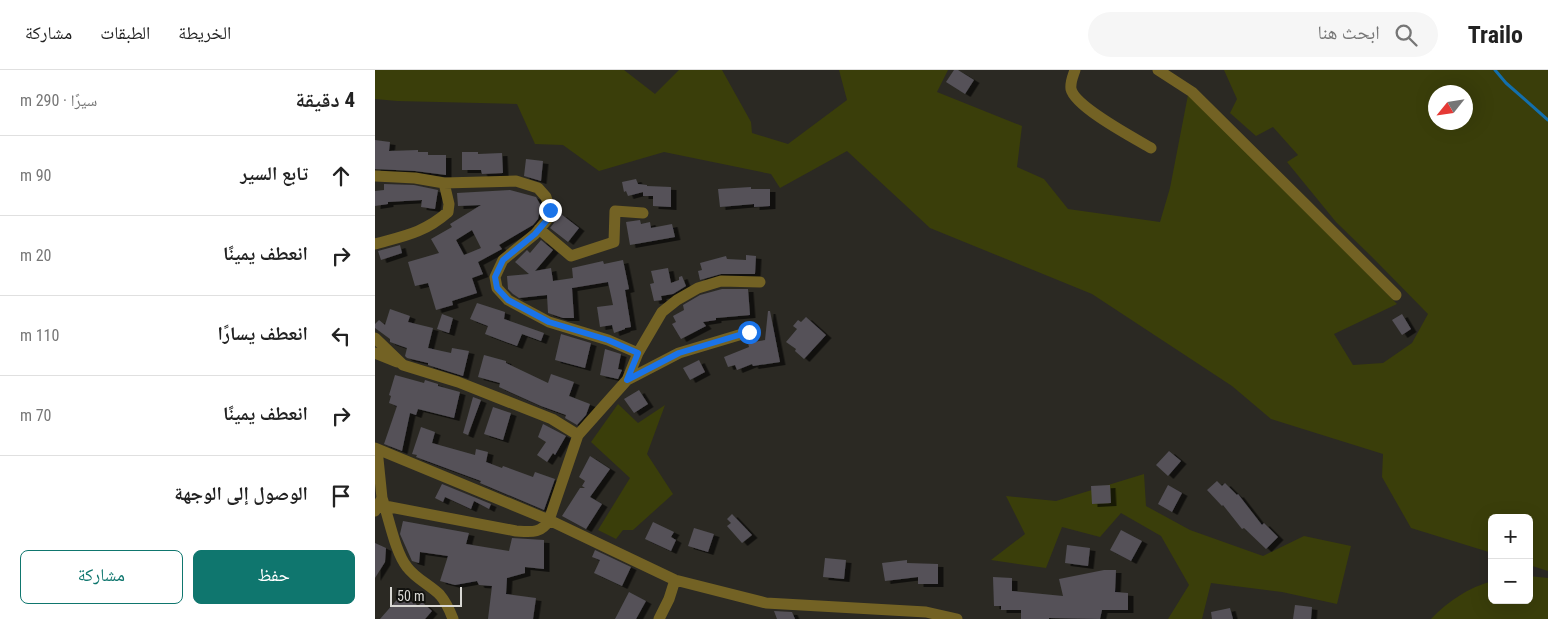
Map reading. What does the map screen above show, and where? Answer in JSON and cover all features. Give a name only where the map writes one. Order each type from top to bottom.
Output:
[{"type":"street","points":[[1075,70],[1071,81],[1071,89],[1075,97],[1084,106],[1116,128],[1151,148]]},
{"type":"street","points":[[1158,70],[1192,92],[1395,295]]},
{"type":"street","points":[[375,176],[415,178],[444,183],[516,181],[538,188],[546,197],[550,210],[547,220],[535,234],[503,260],[495,277],[497,288],[508,300],[549,322],[608,340],[638,353]]},
{"type":"street","points":[[375,244],[419,232],[443,217],[448,212],[449,204],[444,183]]},
{"type":"street","points":[[539,229],[571,256],[614,242],[615,211],[643,213]]},
{"type":"street","points":[[380,505],[517,531],[536,532],[545,527],[578,434],[627,380],[638,353],[662,312],[698,288],[721,281],[760,282]]},
{"type":"street","points":[[627,380],[679,353],[749,332]]},
{"type":"street","points":[[375,338],[403,365]]},
{"type":"street","points":[[375,353],[403,365],[458,382],[552,419],[578,434]]},
{"type":"street","points":[[453,619],[439,594],[406,566],[380,505],[376,449],[549,520],[675,580],[766,603],[926,612],[957,619]]},
{"type":"street","points":[[659,619],[669,599],[675,580]]},
{"type":"green space","points":[[375,70],[624,70],[655,94],[679,70],[722,70],[751,122],[752,133],[788,144],[847,100],[839,70],[948,70],[937,92],[1022,126],[1017,167],[1044,179],[1068,209],[1160,222],[1170,188],[1188,95],[1397,304],[1334,334],[1353,365],[1383,363],[1412,343],[1428,314],[1336,222],[1287,162],[1298,155],[1273,127],[1256,136],[1230,113],[1237,99],[1224,70],[1548,70],[1548,571],[1533,566],[1533,514],[1488,514],[1488,552],[1411,528],[1382,477],[1383,454],[1271,419],[1232,386],[1092,294],[930,228],[847,151],[780,188],[771,174],[664,152],[599,171],[563,145],[535,144],[517,104],[375,99]]},
{"type":"green space","points":[[618,404],[638,423],[665,405],[647,454],[673,494],[633,530],[623,530],[616,539],[598,530],[630,478],[591,442]]},
{"type":"green space","points":[[1144,474],[1146,506],[1190,530],[1263,556],[1304,536],[1351,546],[1337,604],[1282,592],[1211,583],[1202,619],[1168,619],[1189,585],[1161,536],[1121,513],[1100,537],[1062,527],[1046,568],[991,560],[1025,534],[1006,496],[1056,501]]},
{"type":"green space","points":[[1533,576],[1548,578],[1548,619],[1431,619],[1444,606],[1475,587],[1488,582],[1488,604],[1533,604]]},
{"type":"building","points":[[954,70],[958,70],[974,80],[965,94],[946,82]]},
{"type":"building","points":[[375,140],[390,142],[389,151],[418,150],[418,152],[428,152],[428,155],[446,155],[446,175],[375,169]]},
{"type":"building","points":[[462,152],[478,152],[478,154],[502,153],[503,173],[482,174],[481,170],[462,170]]},
{"type":"building","points":[[526,159],[543,161],[541,181],[524,176]]},
{"type":"building","points":[[636,179],[638,184],[671,187],[671,207],[653,206],[653,196],[643,196],[643,192],[628,196],[626,191],[624,192],[622,182]]},
{"type":"building","points":[[384,184],[414,185],[438,190],[435,209],[421,207],[422,200],[388,202],[388,204],[375,206],[375,191],[384,190]]},
{"type":"building","points":[[751,187],[751,189],[770,189],[770,206],[754,207],[754,204],[720,207],[718,189]]},
{"type":"building","points":[[510,190],[536,197],[541,206],[538,219],[533,225],[499,245],[502,249],[478,262],[483,274],[472,278],[477,293],[452,301],[453,305],[436,310],[428,283],[415,286],[408,262],[439,253],[431,239],[452,227],[450,224],[481,205],[458,206],[457,193]],"holes":[[[472,230],[481,248],[464,255],[456,240]]]},
{"type":"building","points":[[561,214],[579,228],[568,242],[550,228]]},
{"type":"building","points":[[640,220],[641,224],[650,222],[651,228],[672,224],[675,237],[630,245],[626,222]]},
{"type":"building","points":[[541,240],[553,250],[535,271],[551,268],[553,281],[573,278],[572,268],[603,261],[604,264],[623,260],[629,289],[625,290],[631,327],[614,333],[612,325],[600,327],[597,307],[613,305],[608,282],[572,288],[574,318],[563,318],[548,313],[547,295],[519,298],[513,294],[508,289],[507,276],[529,274],[515,262],[527,250],[530,253]]},
{"type":"building","points":[[400,245],[402,253],[381,260],[378,251]]},
{"type":"building","points":[[746,255],[756,256],[755,274],[721,274],[700,280],[698,271],[702,270],[700,263],[726,256],[727,259],[746,260]]},
{"type":"building","points":[[668,268],[671,283],[679,280],[679,277],[682,276],[686,286],[673,294],[661,296],[662,300],[654,301],[650,284],[654,283],[651,271]]},
{"type":"building","points":[[722,289],[748,289],[750,315],[716,318],[716,320],[703,322],[706,326],[681,339],[672,324],[676,322],[673,316],[684,310],[683,305],[700,295]]},
{"type":"building","points":[[477,303],[505,312],[504,319],[544,333],[541,341],[522,334],[517,346],[485,334],[488,326],[470,319]]},
{"type":"building","points":[[390,309],[410,316],[408,322],[433,328],[428,348],[451,353],[452,348],[469,351],[463,376],[428,365],[428,363],[407,358],[405,356],[407,348],[390,342],[390,339],[375,328],[375,324],[379,320],[385,325]]},
{"type":"building","points":[[768,311],[770,311],[780,362],[753,366],[752,364],[737,370],[735,365],[728,367],[724,357],[749,347],[748,343],[765,340]]},
{"type":"building","points":[[442,314],[453,318],[449,333],[437,329]]},
{"type":"building","points":[[1402,314],[1411,329],[1402,335],[1392,320]]},
{"type":"building","points":[[806,317],[826,335],[804,359],[795,351],[796,349],[786,342],[797,329],[793,326],[798,320],[801,322]]},
{"type":"building","points":[[561,334],[591,343],[585,368],[555,360]]},
{"type":"building","points":[[605,349],[621,354],[618,369],[622,370],[618,379],[600,375]]},
{"type":"building","points":[[484,355],[506,361],[506,363],[548,383],[551,374],[574,382],[569,396],[590,404],[586,415],[577,425],[565,418],[566,415],[499,387],[500,383],[478,377]]},
{"type":"building","points":[[699,360],[705,372],[690,380],[683,368]]},
{"type":"building","points":[[395,375],[424,383],[425,380],[460,392],[454,418],[418,409],[416,415],[410,413],[402,451],[384,444],[397,406],[389,403],[391,396],[389,395]]},
{"type":"building","points":[[639,390],[648,404],[634,413],[624,399]]},
{"type":"building","points":[[473,397],[481,400],[468,435],[463,433]]},
{"type":"building","points":[[493,407],[511,413],[503,440],[484,434]]},
{"type":"building","points":[[543,424],[566,436],[555,455],[553,453],[547,462],[537,455],[546,442],[538,437]]},
{"type":"building","points":[[421,427],[435,432],[432,443],[475,455],[476,449],[488,452],[486,462],[533,477],[535,472],[555,479],[544,510],[480,483],[481,481],[416,457],[417,455],[412,454]]},
{"type":"building","points":[[1169,451],[1181,461],[1168,476],[1156,465]]},
{"type":"building","points":[[590,456],[610,469],[590,497],[602,504],[586,529],[562,516],[580,488],[585,488],[582,486],[585,481],[579,477]]},
{"type":"building","points":[[1217,481],[1222,486],[1225,483],[1238,494],[1262,525],[1264,523],[1278,537],[1266,549],[1244,528],[1242,529],[1223,505],[1207,490]]},
{"type":"building","points":[[442,484],[491,504],[489,509],[474,501],[471,509],[445,497],[443,502],[435,498]]},
{"type":"building","points":[[1110,485],[1111,503],[1092,504],[1091,486]]},
{"type":"building","points":[[1168,485],[1182,493],[1172,512],[1158,504]]},
{"type":"building","points":[[732,514],[752,535],[742,543],[727,526],[731,523],[727,519]]},
{"type":"building","points":[[403,521],[469,533],[466,544],[509,551],[512,538],[544,540],[544,569],[525,567],[525,573],[507,578],[506,594],[536,598],[533,619],[488,619],[492,586],[479,585],[477,581],[455,585],[440,581],[448,556],[420,552],[419,563],[412,561],[400,534]]},
{"type":"building","points":[[653,522],[674,532],[671,537],[676,540],[671,551],[645,539]]},
{"type":"building","points":[[694,528],[714,534],[708,552],[688,546]]},
{"type":"building","points":[[1121,530],[1142,541],[1131,561],[1110,550]]},
{"type":"building","points":[[375,543],[386,548],[385,562],[375,578]]},
{"type":"building","points":[[1067,545],[1090,548],[1088,566],[1065,563]]},
{"type":"building","points":[[595,550],[631,567],[622,586],[594,573],[600,560],[592,557]]},
{"type":"building","points":[[825,558],[846,560],[844,579],[823,577]]},
{"type":"building","points":[[907,560],[907,563],[938,564],[938,584],[918,584],[918,577],[885,581],[882,563]]},
{"type":"building","points":[[1104,570],[1116,570],[1115,592],[1128,593],[1128,610],[1102,610],[1100,619],[1021,619],[1021,610],[1001,610],[1001,606],[994,606],[993,577],[1012,578],[1012,591],[1063,596],[1059,579]]},
{"type":"building","points":[[629,592],[646,601],[636,619],[615,619]]},
{"type":"building","points":[[402,594],[418,606],[422,602],[432,611],[425,619],[380,619]]},
{"type":"building","points":[[1295,605],[1312,607],[1311,619],[1293,619]]},
{"type":"building","points":[[1230,608],[1233,619],[1212,619],[1211,612]]},
{"type":"building","points":[[774,611],[792,612],[795,619],[777,619]]},
{"type":"waterway","points":[[1495,70],[1506,83],[1548,120]]},
{"type":"route","points":[[550,210],[547,220],[535,234],[503,260],[495,277],[497,288],[508,300],[549,322],[608,340],[638,353],[627,380],[679,353],[749,332]]}]
